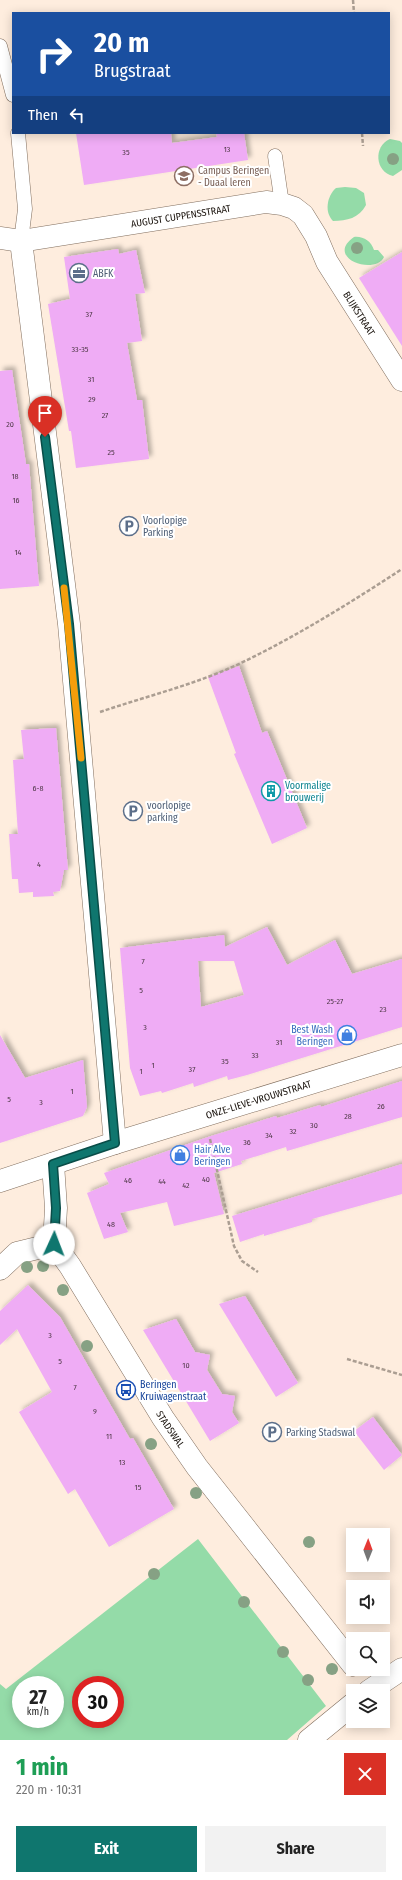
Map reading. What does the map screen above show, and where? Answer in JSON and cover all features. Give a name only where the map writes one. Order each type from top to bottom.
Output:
[{"type":"street","name":"AUGUST CUPPENSSTRAAT","points":[[10,240],[266,202],[282,204],[294,208],[303,215],[311,225],[319,246]]},
{"type":"street","points":[[10,240],[69,624],[115,1143]]},
{"type":"street","name":"BLIJKSTRAAT","points":[[319,246],[327,262],[402,380]]},
{"type":"street","name":"ONZE-LIEVE-VROUWSTRAAT","points":[[0,1181],[115,1143],[402,1055]]},
{"type":"street","points":[[0,1269],[17,1253],[54,1244],[56,1208],[53,1164]]},
{"type":"street","name":"STADSWAL","points":[[54,1244],[70,1266],[163,1418],[197,1467],[346,1656]]},
{"type":"street","points":[[379,1684],[402,1669]]},
{"type":"street","points":[[309,1740],[346,1710]]},
{"type":"lane","points":[[0,46],[12,91]]},
{"type":"lane","points":[[10,240],[25,209],[18,134]]},
{"type":"lane","points":[[275,156],[282,204]]},
{"type":"path","points":[[353,0],[354,12]]},
{"type":"path","points":[[362,134],[363,146]]},
{"type":"path","points":[[77,719],[197,680],[240,663],[314,625],[402,569]]},
{"type":"path","points":[[205,1116],[234,1246],[242,1261],[258,1272]]},
{"type":"path","points":[[347,1359],[402,1375]]},
{"type":"green space","points":[[390,139],[400,141],[402,143],[402,170],[393,176],[387,174],[383,170],[378,159],[381,147]]},
{"type":"green space","points":[[336,188],[356,188],[364,193],[366,205],[360,213],[352,218],[333,221],[328,213],[330,195]]},
{"type":"green space","points":[[354,237],[360,237],[366,240],[371,244],[374,250],[378,250],[384,257],[379,262],[371,265],[363,265],[348,258],[345,252],[346,245]]},
{"type":"green space","points":[[198,1539],[326,1706],[287,1740],[0,1740],[0,1684],[6,1689],[12,1684],[12,1728],[64,1728],[64,1676],[23,1676]]},
{"type":"building","points":[[76,134],[171,134],[172,143],[217,137],[216,134],[244,134],[248,160],[84,185]]},
{"type":"building","points":[[118,249],[119,254],[136,250],[145,293],[135,294],[142,341],[127,343],[137,400],[142,400],[149,459],[76,468],[71,431],[69,431],[48,304],[70,299],[64,257]]},
{"type":"building","points":[[402,252],[402,346],[359,278]]},
{"type":"building","points":[[12,370],[26,464],[29,464],[39,586],[0,589],[0,371]]},
{"type":"building","name":"Voormalige brouwerij","points":[[239,666],[262,733],[267,731],[307,828],[272,844],[234,754],[236,753],[208,677]]},
{"type":"building","points":[[56,728],[68,870],[64,870],[60,891],[53,892],[54,896],[33,897],[33,892],[19,893],[18,879],[12,879],[9,834],[18,834],[13,760],[24,759],[21,730]]},
{"type":"building","points":[[267,927],[287,965],[335,940],[352,974],[402,959],[402,1027],[247,1075],[228,1080],[227,1076],[194,1087],[193,1083],[162,1093],[161,1091],[140,1096],[130,1068],[120,948],[224,935],[225,947]],"holes":[[[198,961],[234,961],[244,995],[201,1007]]]},
{"type":"building","points":[[0,1035],[25,1078],[83,1060],[87,1107],[83,1116],[0,1143]]},
{"type":"building","points":[[402,1081],[402,1117],[287,1151],[286,1147],[241,1161],[242,1164],[214,1173],[224,1214],[174,1226],[167,1202],[120,1213],[128,1232],[104,1239],[87,1193],[109,1184],[104,1173],[211,1136],[276,1116],[277,1118],[320,1105],[321,1107]]},
{"type":"building","points":[[402,1164],[402,1194],[312,1219],[312,1222],[264,1236],[264,1234],[240,1242],[232,1216]]},
{"type":"building","points":[[28,1285],[60,1317],[130,1439],[133,1438],[174,1509],[109,1547],[75,1489],[68,1494],[19,1412],[52,1392],[17,1329],[0,1345],[0,1311]]},
{"type":"building","points":[[245,1296],[298,1383],[276,1397],[219,1304]]},
{"type":"building","points":[[176,1319],[195,1352],[210,1355],[207,1370],[222,1394],[235,1396],[232,1412],[239,1423],[210,1441],[143,1330]]},
{"type":"building","points":[[373,1417],[402,1455],[384,1470],[354,1431]]},
{"type":"slow traffic","points":[[64,588],[69,624],[81,758]]},
{"type":"place","name":"Campus Beringen - Duaal leren","points":[[184,176]]},
{"type":"place","name":"ABFK","points":[[79,273]]},
{"type":"place","name":"Voorlopige Parking","points":[[129,526]]},
{"type":"place","name":"Voormalige brouwerij","points":[[271,791]]},
{"type":"place","name":"voorlopige parking","points":[[133,811]]},
{"type":"place","name":"Best Wash Beringen","points":[[347,1035]]},
{"type":"place","name":"Hair Alve Beringen","points":[[180,1155]]},
{"type":"place","name":"Beringen Kruiwagenstraat","points":[[126,1390]]},
{"type":"place","name":"Parking Stadswal","points":[[272,1432]]},
{"type":"route","points":[[45,437],[69,624],[115,1143],[53,1164],[56,1208],[54,1244]]}]
